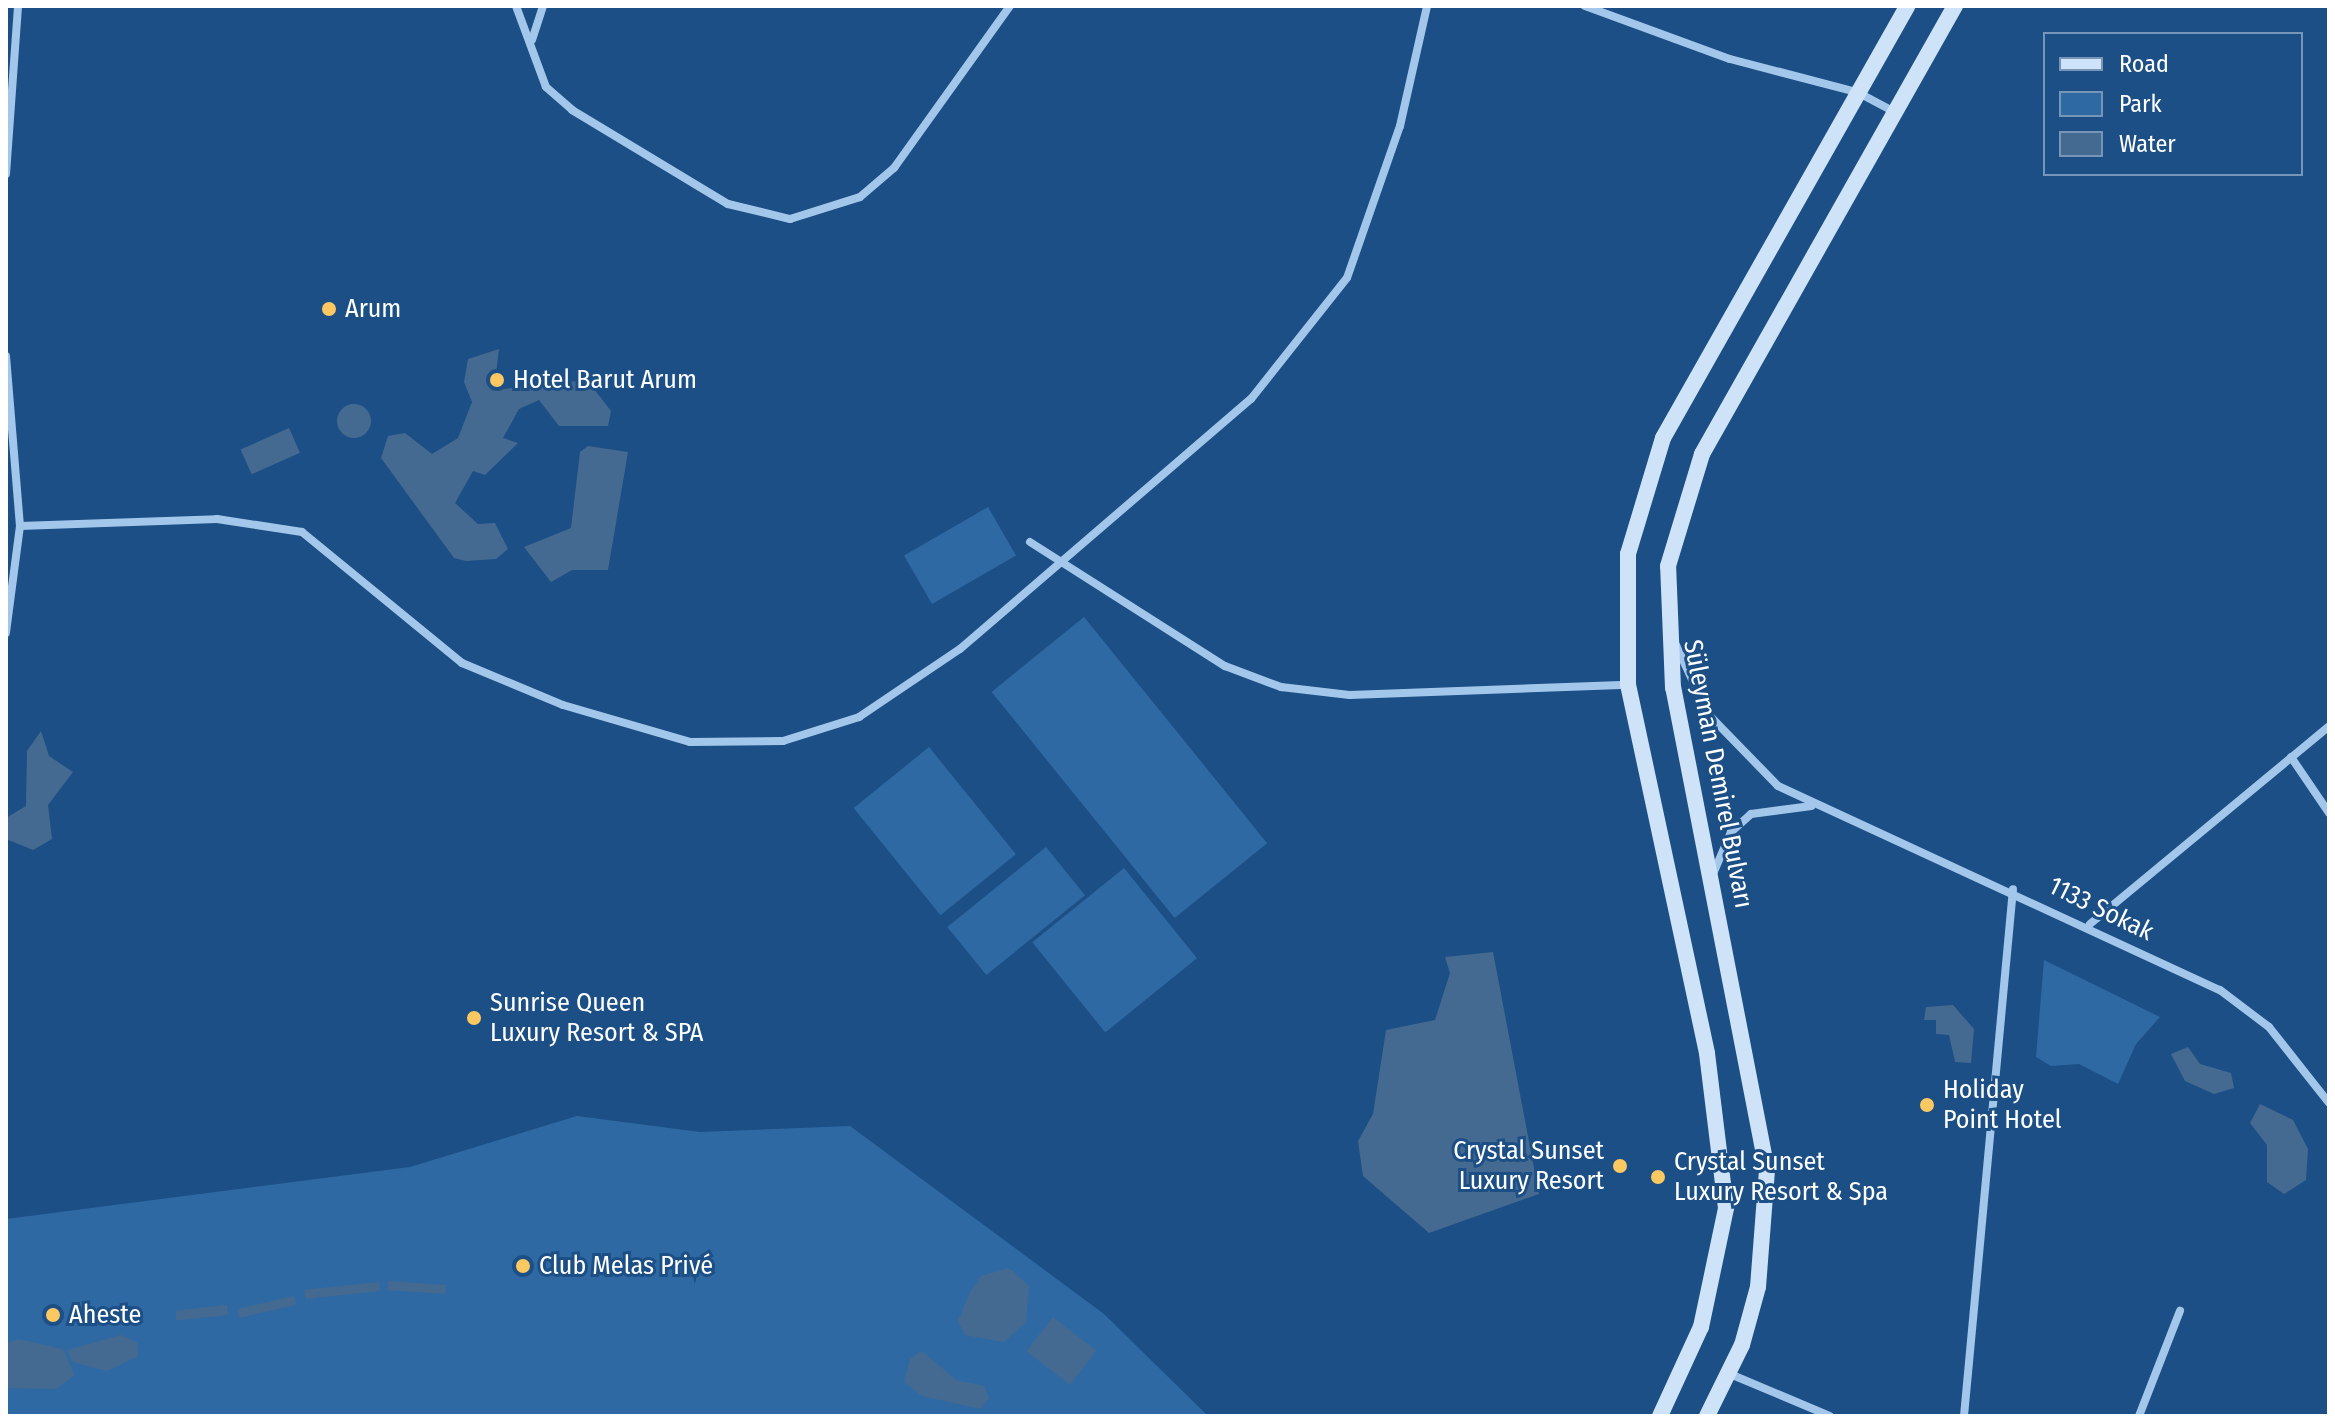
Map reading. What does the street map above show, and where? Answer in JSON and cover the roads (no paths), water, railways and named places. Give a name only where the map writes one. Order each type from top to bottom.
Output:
[{"type":"main road","points":[[1660,1416],[1718,1271],[1725,1162],[1628,685],[1625,599],[1640,496],[1663,438],[1907,6]]},
{"type":"main road","name":"Süleyman Demirel Bulvarı","points":[[1707,1416],[1730,1374],[1758,1287],[1767,1170],[1666,622],[1679,513],[1702,454],[1892,111],[1955,6]]},
{"type":"street","points":[[6,174],[18,6]]},
{"type":"street","points":[[516,6],[532,40],[546,87],[572,110],[728,204],[790,219],[860,197],[894,168],[1010,6]]},
{"type":"street","points":[[532,40],[543,6]]},
{"type":"street","points":[[20,526],[217,519],[302,532],[462,663],[563,705],[690,742],[783,741],[859,717],[960,649],[1251,399],[1347,278],[1400,126],[1427,6]]},
{"type":"street","points":[[1585,6],[1730,59],[1857,92],[1892,111]]},
{"type":"street","points":[[6,356],[20,526],[6,633]]},
{"type":"street","points":[[1030,542],[1225,666],[1281,687],[1350,695],[1628,685]]},
{"type":"street","points":[[1666,622],[1728,740],[1778,786],[1816,807]]},
{"type":"street","points":[[2090,924],[2329,726]]},
{"type":"street","points":[[2291,757],[2329,813]]},
{"type":"street","points":[[1712,878],[1731,832],[1751,814],[1778,805],[1816,807]]},
{"type":"street","name":"1133 Sokak","points":[[1816,807],[2013,889],[2220,990],[2269,1027],[2329,1103]]},
{"type":"street","points":[[1964,1416],[2013,889]]},
{"type":"street","points":[[2139,1416],[2180,1311]]},
{"type":"street","points":[[1730,1374],[1830,1416]]},
{"type":"water","points":[[499,349],[494,390],[587,380],[611,411],[608,426],[559,426],[539,400],[519,409],[503,438],[518,443],[485,475],[473,471],[455,503],[478,524],[495,523],[508,549],[496,559],[466,561],[454,558],[381,458],[388,436],[405,433],[432,454],[458,438],[472,402],[464,382],[468,359]]},
{"type":"water","points":[[354,404],[366,409],[371,421],[366,433],[354,438],[342,433],[337,421],[342,409]]},
{"type":"water","points":[[289,428],[300,453],[252,474],[241,450]]},
{"type":"water","points":[[588,446],[628,452],[608,570],[572,570],[551,582],[524,547],[571,528],[580,452]]},
{"type":"water","points":[[41,731],[49,756],[73,772],[48,805],[52,839],[33,850],[6,839],[6,818],[26,806],[27,751]]},
{"type":"water","points":[[1493,952],[1539,1194],[1429,1233],[1363,1176],[1358,1141],[1373,1114],[1386,1030],[1435,1020],[1450,973],[1445,957]]},
{"type":"water","points":[[1953,1005],[1974,1029],[1971,1063],[1955,1062],[1949,1035],[1936,1034],[1936,1020],[1924,1020],[1926,1007]]},
{"type":"water","points":[[2188,1047],[2200,1064],[2231,1073],[2234,1088],[2214,1094],[2185,1081],[2171,1054]]},
{"type":"water","points":[[2260,1104],[2293,1120],[2308,1149],[2306,1180],[2284,1194],[2267,1182],[2267,1145],[2250,1123]]},
{"type":"water","points":[[1009,1268],[1029,1286],[1026,1322],[1004,1342],[965,1335],[958,1321],[970,1292],[981,1276]]},
{"type":"water","points":[[388,1281],[446,1285],[445,1294],[387,1290]]},
{"type":"water","points":[[379,1282],[380,1291],[305,1299],[304,1290]]},
{"type":"water","points":[[294,1296],[296,1305],[240,1318],[237,1309]]},
{"type":"water","points":[[227,1305],[228,1315],[176,1320],[175,1310]]},
{"type":"water","points":[[1053,1317],[1096,1351],[1070,1385],[1027,1351]]},
{"type":"water","points":[[121,1335],[138,1343],[138,1356],[107,1371],[72,1362],[67,1350]]},
{"type":"water","points":[[18,1339],[63,1349],[75,1375],[56,1389],[6,1388],[6,1343]]},
{"type":"water","points":[[922,1351],[956,1380],[984,1386],[989,1398],[981,1409],[922,1396],[904,1382],[910,1359]]},
{"type":"place","name":"Arum","points":[[329,309]]},
{"type":"place","name":"Hotel Barut Arum","points":[[497,380]]},
{"type":"place","name":"Sunrise Queen Luxury Resort & SPA","points":[[474,1018]]},
{"type":"place","name":"Holiday Point Hotel","points":[[1927,1105]]},
{"type":"place","name":"Crystal Sunset Luxury Resort","points":[[1620,1166]]},
{"type":"place","name":"Crystal Sunset Luxury Resort & Spa","points":[[1658,1177]]},
{"type":"place","name":"Club Melas Privé","points":[[523,1266]]},
{"type":"place","name":"Aheste","points":[[53,1315]]}]
